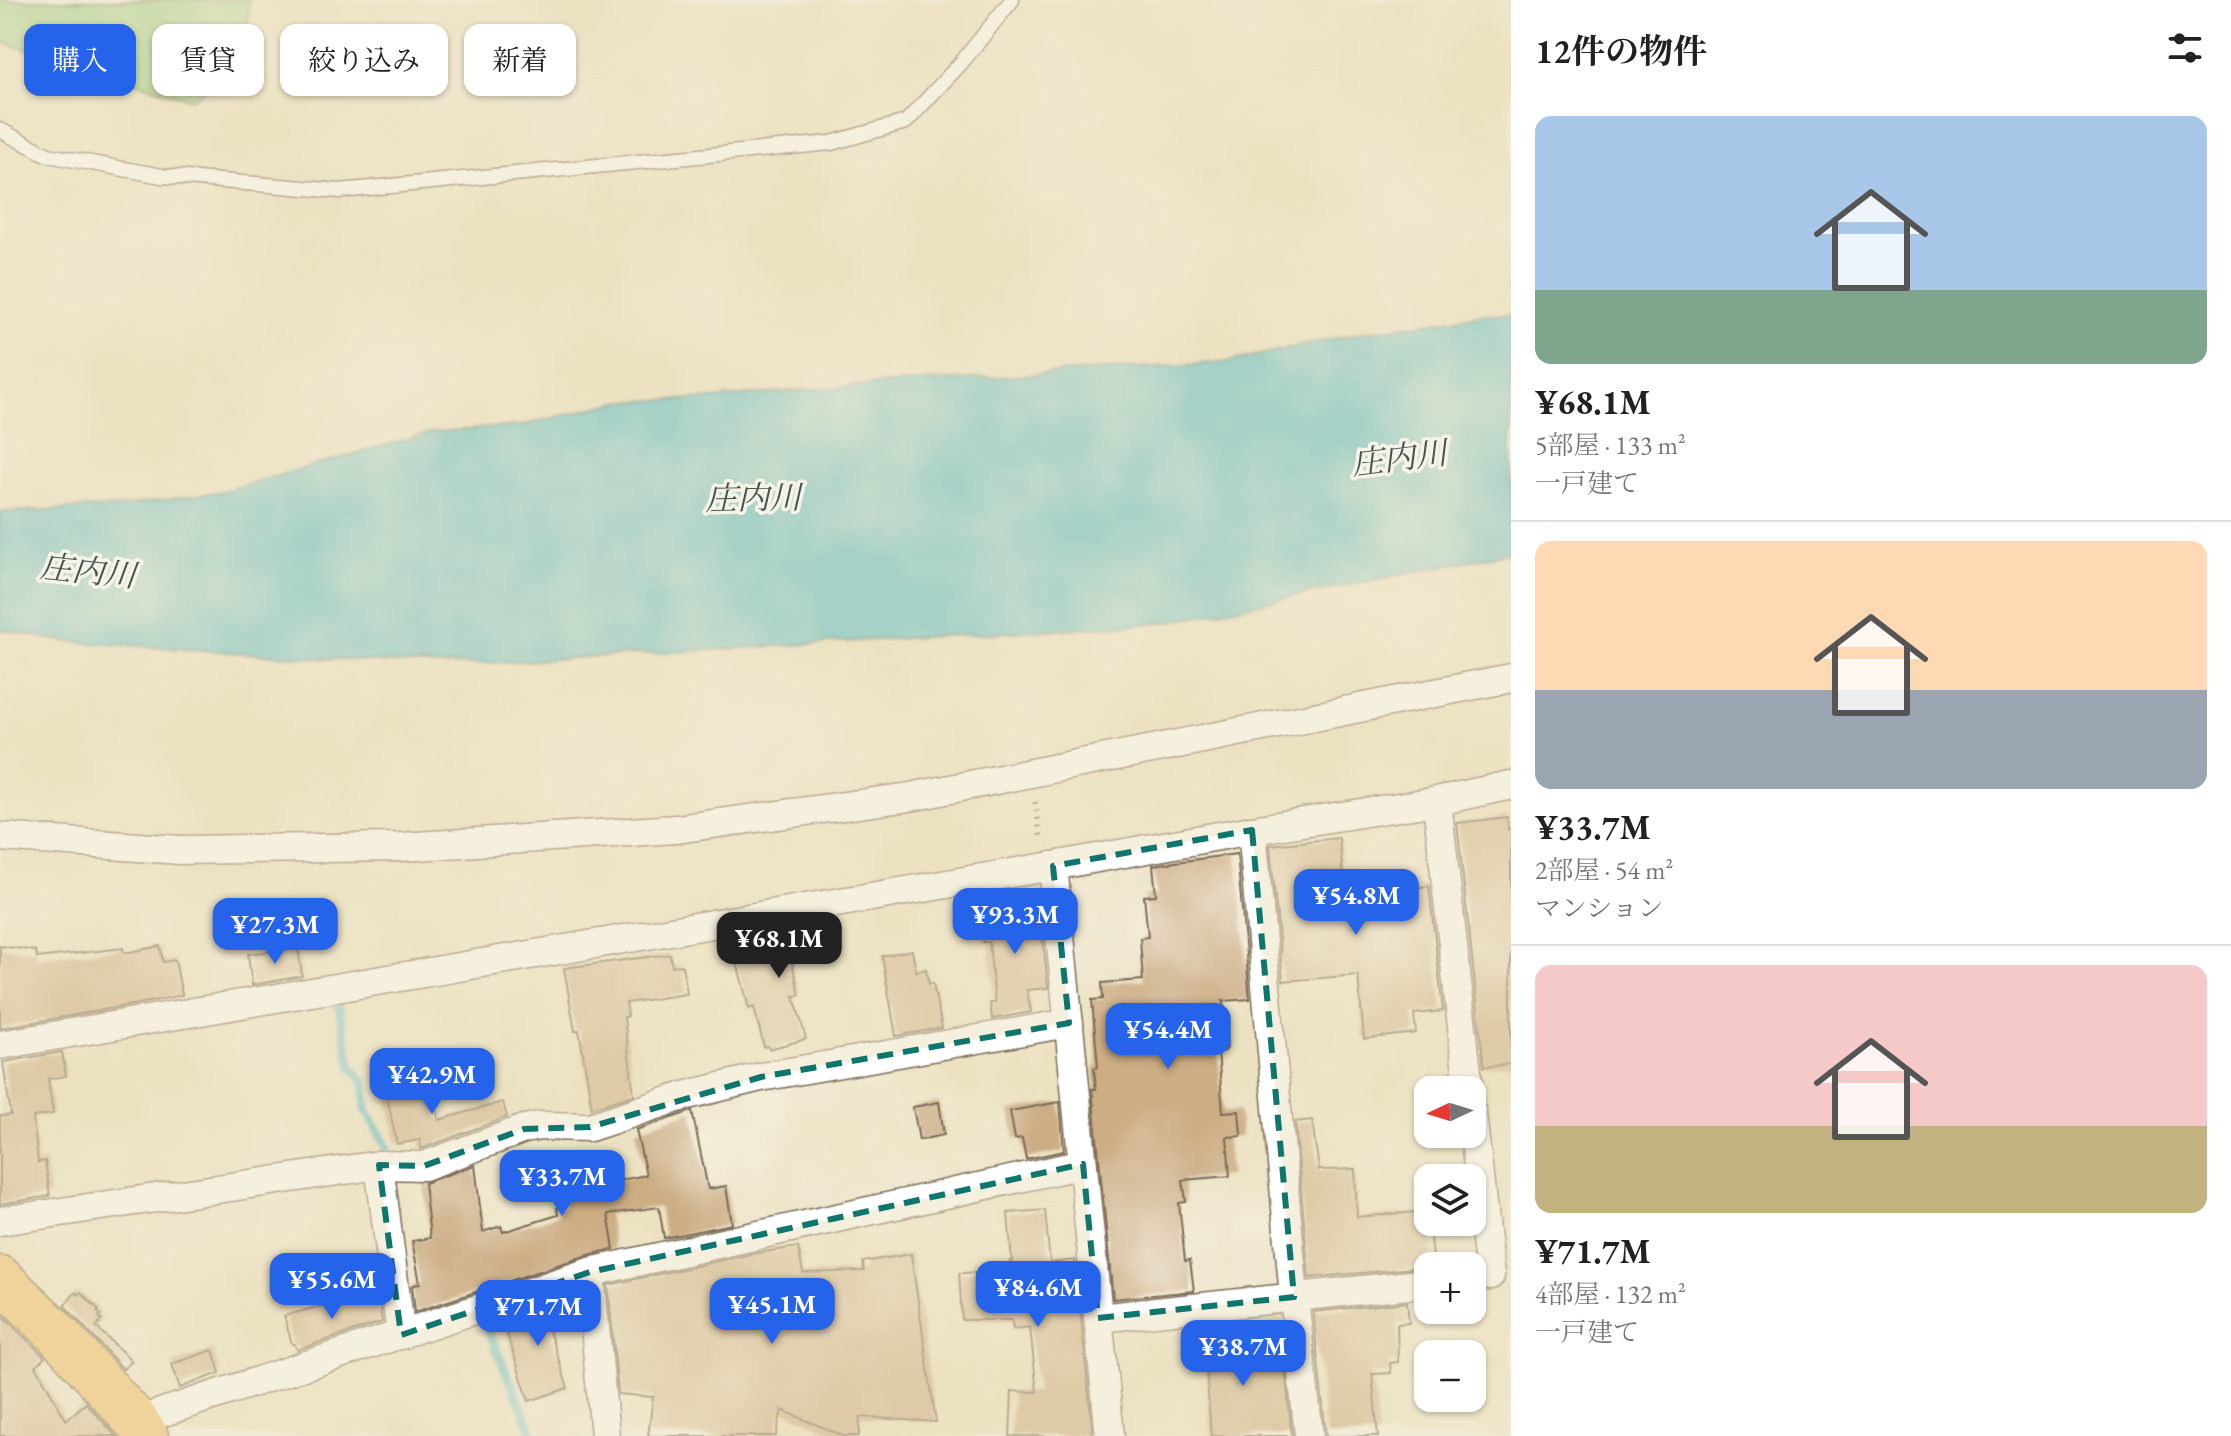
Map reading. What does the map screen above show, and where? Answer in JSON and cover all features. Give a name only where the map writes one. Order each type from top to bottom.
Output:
[{"type":"main road","points":[[0,1278],[54,1330],[141,1429]]},
{"type":"street","points":[[0,837],[180,850],[401,847],[676,829],[910,797],[1511,678]]},
{"type":"street","points":[[0,1045],[1437,801],[1511,785]]},
{"type":"street","points":[[1437,801],[1467,1076]]},
{"type":"street","points":[[1252,830],[1309,1436]]},
{"type":"street","points":[[1049,866],[1069,1023],[1110,1436]]},
{"type":"street","points":[[0,1221],[379,1165],[424,1166],[524,1129],[540,1126],[590,1127],[684,1096],[761,1077],[1069,1023]]},
{"type":"street","points":[[1476,1148],[1491,1276]]},
{"type":"street","points":[[141,1429],[401,1335],[590,1272],[1083,1164]]},
{"type":"street","points":[[379,1165],[401,1335]]},
{"type":"street","points":[[590,1272],[605,1436]]},
{"type":"street","points":[[1098,1318],[1414,1284]]},
{"type":"lane","points":[[0,130],[48,155],[162,176],[340,191],[831,143],[906,122],[961,63],[1012,0]]},
{"type":"path","points":[[1030,773],[1049,866]]},
{"type":"highlighted area","points":[[1252,830],[1294,1297],[1098,1318],[1083,1164],[590,1272],[401,1335],[379,1165],[424,1166],[524,1129],[590,1127],[761,1077],[1069,1023],[1053,866]]},
{"type":"green space","points":[[0,0],[249,0],[247,24],[152,24],[152,87],[136,82],[136,24],[24,24],[24,48],[0,41]]},
{"type":"water","name":"庄内川","points":[[1481,315],[1511,315],[1511,552],[1162,623],[440,666],[61,641],[0,629],[0,512],[119,507],[223,491],[432,432],[519,426],[622,401],[709,399],[1227,362],[1358,333]]},
{"type":"building","points":[[1507,817],[1508,829],[1511,829],[1511,1064],[1484,1067],[1457,823]]},
{"type":"building","points":[[1339,838],[1345,895],[1429,886],[1443,1011],[1414,1014],[1416,1033],[1364,1039],[1358,975],[1283,981],[1270,845]]},
{"type":"building","points":[[1237,854],[1250,999],[1223,1001],[1227,1048],[1218,1052],[1223,1112],[1239,1111],[1241,1136],[1227,1137],[1230,1176],[1183,1180],[1186,1202],[1179,1203],[1185,1261],[1190,1260],[1194,1291],[1113,1299],[1092,1089],[1096,1089],[1094,1068],[1098,1067],[1092,1000],[1103,999],[1102,983],[1143,980],[1140,938],[1148,937],[1144,896],[1156,895],[1153,865]]},
{"type":"building","points":[[1039,901],[1048,988],[1027,990],[1031,1012],[992,1019],[990,1003],[995,1003],[989,942],[983,942],[980,909]]},
{"type":"building","points":[[824,922],[833,952],[792,963],[800,995],[794,996],[806,1039],[769,1049],[768,1046],[764,1047],[754,1007],[749,1009],[733,947]]},
{"type":"building","points":[[0,946],[36,951],[37,958],[123,948],[124,953],[160,946],[163,962],[175,960],[182,995],[0,1028]]},
{"type":"building","points":[[298,948],[302,976],[252,985],[248,954]]},
{"type":"building","points":[[912,950],[916,971],[926,969],[929,984],[933,983],[942,1028],[896,1036],[882,956]]},
{"type":"building","points":[[670,954],[672,966],[682,965],[687,994],[626,1003],[628,1016],[624,1017],[634,1095],[592,1108],[579,1030],[575,1031],[564,968]]},
{"type":"building","points":[[62,1052],[66,1076],[48,1079],[53,1114],[33,1117],[38,1162],[45,1161],[50,1196],[0,1204],[0,1116],[11,1115],[3,1062]]},
{"type":"building","points":[[426,1080],[429,1092],[434,1092],[439,1120],[503,1102],[507,1117],[421,1149],[420,1140],[397,1144],[385,1088]]},
{"type":"building","points":[[939,1102],[944,1135],[919,1140],[913,1107]]},
{"type":"building","points":[[1060,1102],[1064,1151],[1026,1159],[1022,1138],[1015,1139],[1010,1111]]},
{"type":"building","points":[[692,1111],[708,1189],[726,1186],[732,1224],[664,1238],[659,1207],[608,1214],[614,1249],[415,1312],[412,1286],[420,1283],[412,1241],[430,1238],[424,1183],[475,1165],[483,1232],[501,1226],[503,1232],[558,1215],[557,1208],[564,1206],[562,1192],[574,1189],[572,1180],[594,1176],[596,1185],[646,1175],[636,1130]]},
{"type":"building","points":[[1312,1120],[1319,1170],[1355,1169],[1357,1217],[1414,1212],[1414,1236],[1431,1236],[1432,1252],[1414,1252],[1414,1268],[1309,1278],[1295,1122]]},
{"type":"building","points":[[1045,1210],[1050,1263],[1075,1260],[1091,1436],[1010,1436],[1012,1391],[1037,1392],[1030,1327],[1013,1329],[1012,1320],[962,1320],[959,1273],[1008,1272],[1012,1261],[1008,1213]]},
{"type":"building","points":[[798,1247],[803,1273],[864,1271],[863,1262],[911,1254],[936,1422],[860,1417],[859,1436],[843,1436],[782,1410],[776,1436],[648,1436],[653,1397],[618,1394],[608,1285]]},
{"type":"building","points":[[76,1292],[78,1295],[81,1292],[99,1310],[97,1312],[102,1320],[96,1327],[132,1361],[123,1369],[64,1305]]},
{"type":"building","points":[[575,1295],[576,1311],[544,1316],[568,1388],[529,1401],[502,1319]]},
{"type":"building","points":[[379,1296],[382,1322],[297,1350],[292,1344],[284,1316],[354,1297],[356,1302]]},
{"type":"building","points":[[1407,1302],[1409,1323],[1397,1324],[1398,1362],[1390,1363],[1391,1373],[1372,1374],[1378,1436],[1326,1436],[1313,1312]]},
{"type":"building","points":[[0,1313],[45,1357],[36,1366],[66,1420],[86,1403],[116,1436],[0,1436]]},
{"type":"building","points":[[1235,1321],[1236,1329],[1242,1328],[1245,1364],[1284,1359],[1292,1436],[1211,1436],[1203,1324]]},
{"type":"building","points":[[213,1350],[220,1373],[180,1388],[172,1364]]},
{"type":"waterway","points":[[339,1008],[352,1068],[365,1083],[366,1110],[387,1147]]},
{"type":"waterway","points":[[485,1323],[534,1436]]}]
